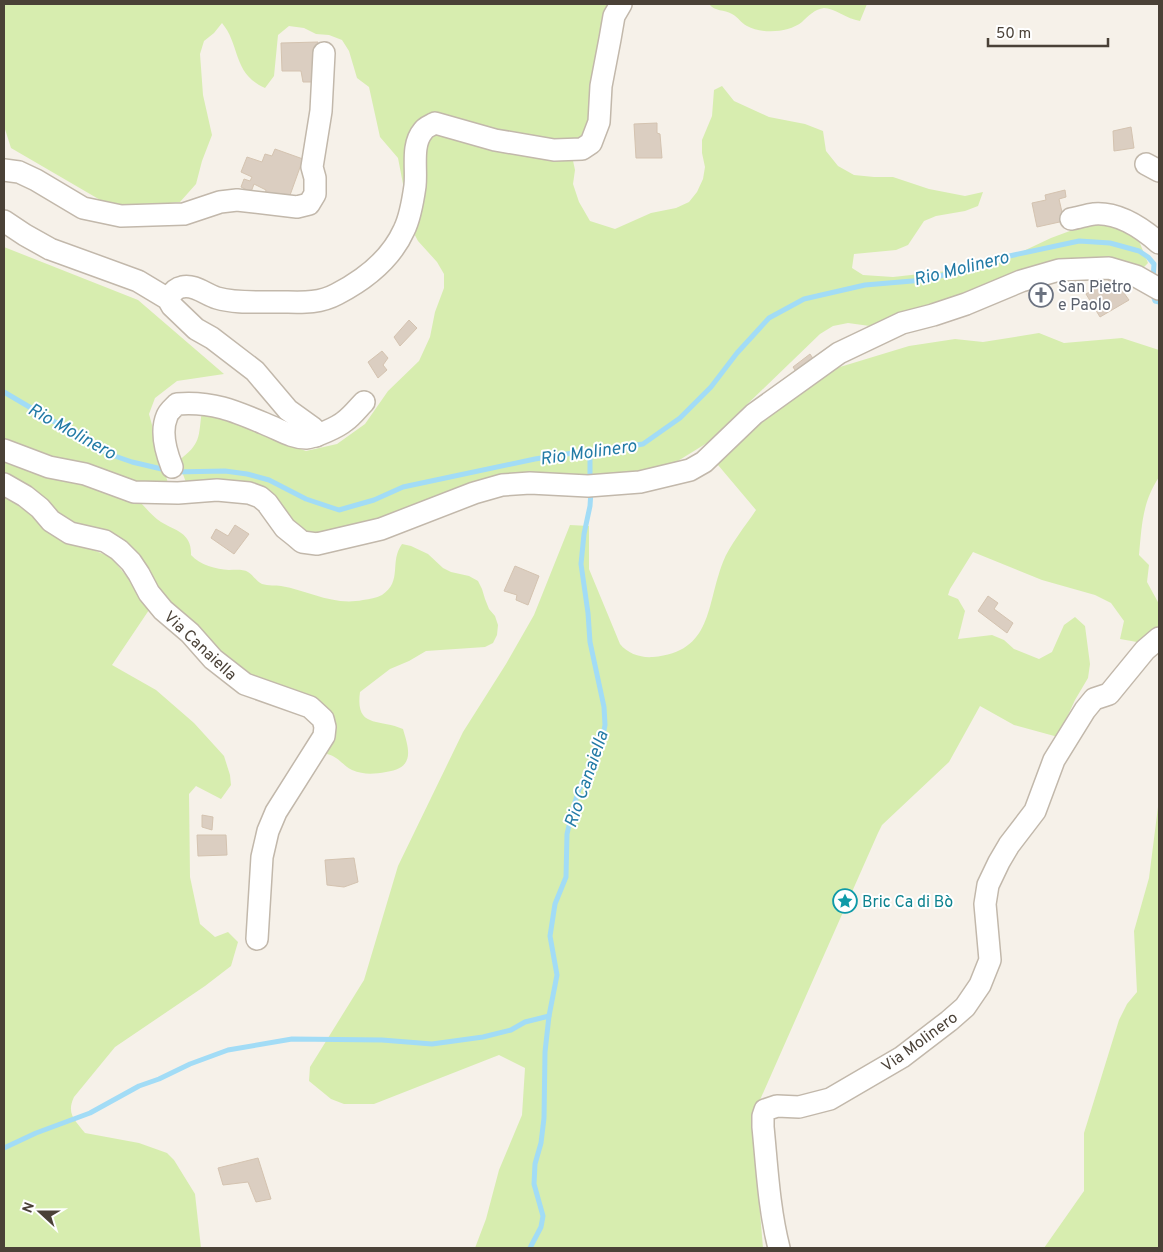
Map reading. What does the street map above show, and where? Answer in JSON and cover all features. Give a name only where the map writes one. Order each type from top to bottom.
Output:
[{"type":"street","points":[[168,299],[173,292],[181,287],[189,286],[216,298],[234,301],[312,302],[337,294],[360,279],[385,260],[405,229],[415,186],[415,162],[418,141],[423,130],[435,123],[495,140],[554,150],[582,149],[591,143],[599,122],[601,86],[611,31],[614,16],[621,4]]},
{"type":"street","points":[[4,170],[19,172],[36,180],[83,208],[121,216],[184,214],[220,202],[237,200],[297,207],[309,204],[315,194],[313,158],[321,111],[324,53]]},
{"type":"street","points":[[1071,219],[1096,214],[1115,216],[1135,225],[1159,244]]},
{"type":"street","points":[[4,221],[50,249],[138,281],[168,299],[172,306],[196,329],[212,338],[255,371],[288,410],[313,428],[316,436]]},
{"type":"street","points":[[4,450],[49,467],[85,474],[134,492],[178,493],[216,490],[249,493],[260,497],[267,503],[285,528],[302,542],[317,544],[381,529],[474,493],[502,485],[530,483],[585,486],[640,482],[690,470],[704,462],[754,414],[839,353],[902,323],[933,315],[995,293],[1022,281],[1059,270],[1109,268],[1122,270],[1155,283]]},
{"type":"street","points":[[172,467],[164,432],[167,415],[177,404],[196,403],[213,405],[238,412],[296,437],[316,436],[344,422],[364,402]]},
{"type":"street","name":"Via Canaiella","points":[[4,484],[25,496],[40,508],[51,521],[70,533],[105,541],[119,550],[140,574],[149,593],[163,610],[190,633],[213,659],[233,677],[258,690],[310,707],[323,719],[325,727],[324,736],[276,812],[267,837],[261,866],[257,939]]},
{"type":"street","name":"Via Molinero","points":[[779,1248],[773,1224],[763,1127],[765,1110],[777,1106],[799,1108],[830,1099],[902,1057],[949,1022],[965,1007],[980,985],[990,960],[985,904],[988,885],[999,862],[1009,845],[1035,811],[1054,760],[1085,710],[1094,700],[1109,694],[1145,650],[1159,638]]},
{"type":"green space","points":[[4,4],[616,4],[595,120],[572,156],[575,170],[573,184],[579,202],[590,221],[615,229],[651,213],[676,208],[689,202],[697,192],[703,179],[705,167],[702,140],[712,116],[714,90],[722,86],[734,101],[769,117],[805,124],[823,131],[826,151],[838,166],[854,175],[893,177],[929,189],[965,196],[983,192],[978,206],[965,211],[936,216],[924,221],[908,245],[896,250],[854,254],[852,268],[863,275],[893,277],[992,266],[1051,238],[1094,222],[1128,231],[1139,241],[1148,263],[1141,270],[1113,262],[877,327],[848,323],[833,326],[820,334],[707,443],[668,467],[611,477],[534,475],[376,521],[318,535],[299,531],[253,486],[234,481],[187,485],[178,461],[186,455],[198,439],[202,410],[222,414],[278,441],[306,451],[337,444],[365,424],[388,391],[419,361],[430,337],[435,312],[444,288],[444,274],[437,262],[418,241],[403,213],[403,184],[398,158],[380,137],[369,87],[357,78],[349,51],[342,40],[329,35],[316,34],[304,28],[289,26],[278,35],[274,76],[265,88],[254,82],[247,75],[228,32],[222,23],[204,41],[200,54],[203,95],[212,135],[196,184],[180,202],[131,207],[102,201],[11,148],[4,126]]},
{"type":"green space","points":[[709,4],[867,4],[860,21],[824,8],[815,11],[796,26],[782,30],[767,31],[753,29],[732,14],[711,7]]},
{"type":"green space","points":[[4,247],[138,300],[224,374],[177,381],[155,398],[149,414],[169,487],[133,483],[4,443]]},
{"type":"green space","points":[[1039,333],[1064,343],[1122,338],[1159,350],[1159,477],[1146,505],[1139,555],[1149,565],[1147,582],[1159,604],[1159,628],[1137,642],[1120,639],[1124,621],[1111,603],[1095,595],[1042,580],[973,552],[948,595],[958,599],[965,611],[958,639],[992,635],[1004,640],[1014,649],[1039,659],[1052,652],[1064,625],[1075,617],[1085,626],[1090,664],[1088,678],[1075,700],[1058,737],[1014,725],[980,706],[949,762],[882,825],[752,1118],[763,1248],[475,1248],[486,1219],[499,1170],[522,1115],[525,1068],[499,1055],[374,1104],[344,1104],[331,1099],[309,1081],[310,1067],[364,980],[398,866],[463,732],[534,615],[570,525],[589,526],[589,569],[620,644],[631,653],[644,657],[673,653],[687,646],[697,636],[704,624],[723,562],[733,542],[756,510],[718,465],[723,452],[783,399],[830,370],[909,346],[955,339],[983,342]]},
{"type":"green space","points":[[4,456],[140,502],[158,520],[186,537],[191,548],[191,555],[208,566],[219,569],[244,570],[262,584],[292,588],[332,600],[352,601],[371,599],[382,595],[392,584],[396,558],[402,544],[411,546],[428,554],[443,568],[469,576],[478,581],[489,609],[495,616],[498,625],[497,635],[493,643],[485,647],[426,651],[390,669],[360,692],[359,704],[361,712],[365,717],[403,729],[408,758],[406,763],[395,770],[373,774],[356,772],[335,757],[327,754],[331,730],[250,682],[154,589],[4,476]]},
{"type":"green space","points":[[4,496],[60,537],[111,557],[151,607],[112,665],[156,690],[194,723],[224,756],[230,775],[231,785],[221,799],[196,786],[189,794],[190,877],[200,924],[215,937],[228,932],[238,942],[231,966],[205,986],[115,1047],[74,1097],[71,1108],[75,1120],[85,1133],[139,1143],[167,1153],[174,1160],[195,1194],[201,1248],[4,1248]]},
{"type":"green space","points":[[1159,799],[1159,1248],[1044,1248],[1084,1191],[1084,1133],[1119,1020],[1127,1004],[1137,992],[1134,931],[1149,878]]},
{"type":"building","points":[[318,42],[317,82],[303,82],[301,71],[282,71],[281,43]]},
{"type":"building","points":[[657,123],[662,158],[636,158],[634,124]]},
{"type":"building","points":[[1131,127],[1134,148],[1114,151],[1113,131]]},
{"type":"building","points":[[275,149],[303,159],[289,198],[265,194],[266,190],[254,184],[251,192],[241,187],[244,179],[250,181],[252,177],[241,172],[247,157],[262,162],[265,154],[272,156]]},
{"type":"building","points":[[1065,190],[1066,197],[1059,199],[1064,221],[1037,227],[1032,203],[1046,200],[1045,195]]},
{"type":"building","points":[[1113,278],[1129,300],[1100,317],[1086,294]]},
{"type":"building","points":[[409,320],[417,328],[400,346],[394,337]]},
{"type":"building","points":[[382,351],[388,358],[383,365],[387,370],[378,378],[368,362]]},
{"type":"building","points":[[810,354],[816,363],[799,376],[793,367]]},
{"type":"building","points":[[235,525],[249,534],[234,554],[211,538],[216,529],[228,536]]},
{"type":"building","points":[[515,566],[539,576],[528,605],[516,600],[517,595],[504,591]]},
{"type":"building","points":[[988,596],[998,603],[994,609],[1013,623],[1007,633],[978,611]]},
{"type":"building","points":[[202,815],[213,817],[212,830],[202,827]]},
{"type":"building","points":[[197,835],[226,835],[227,855],[198,856]]},
{"type":"building","points":[[354,858],[358,882],[344,887],[327,885],[325,860]]},
{"type":"building","points":[[258,1158],[271,1199],[256,1202],[248,1182],[223,1185],[218,1168]]},
{"type":"waterway","name":"Rio Molinero","points":[[174,472],[225,471],[247,474],[269,480],[306,499],[339,510],[374,500],[403,487],[535,459],[573,453],[590,453],[643,444],[680,418],[711,387],[737,353],[769,318],[804,299],[865,285],[924,280],[986,261],[1079,241],[1110,243],[1139,251],[1154,264],[1153,279]]},
{"type":"waterway","name":"Rio Molinero","points":[[1152,292],[1155,301],[1159,302]]},
{"type":"waterway","name":"Rio Molinero","points":[[4,392],[109,454],[166,470]]},
{"type":"waterway","name":"Rio Canaiella","points":[[590,453],[590,480]]},
{"type":"waterway","name":"Rio Canaiella","points":[[530,1248],[541,1227],[543,1216],[534,1184],[535,1164],[541,1143],[544,1118],[545,1052],[549,1016],[557,975],[550,936],[555,904],[566,877],[567,834],[572,813],[578,792],[602,740],[605,725],[604,707],[590,642],[581,564],[591,491]]},
{"type":"waterway","points":[[4,1148],[36,1133],[90,1113],[139,1086],[228,1050],[292,1039],[382,1040],[432,1044],[483,1037],[511,1030],[525,1022],[549,1016]]},
{"type":"place","name":"San Pietro e Paolo","points":[[1041,295]]},
{"type":"place","name":"Bric Ca di Bò","points":[[845,901]]}]
